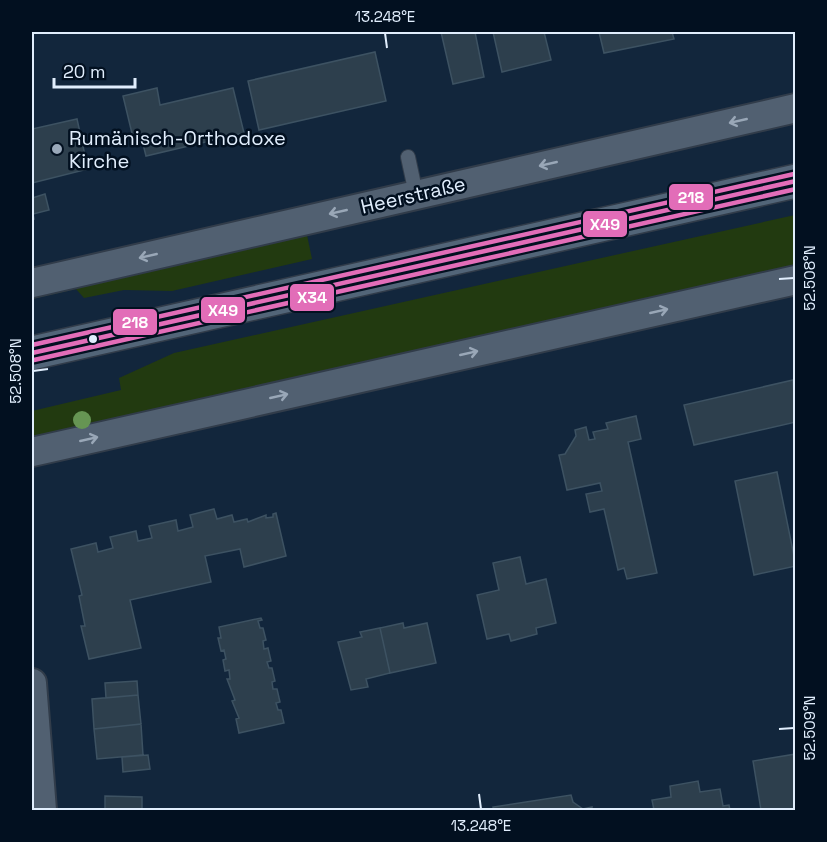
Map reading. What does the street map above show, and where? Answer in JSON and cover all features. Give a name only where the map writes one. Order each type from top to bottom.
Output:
[{"type":"main road","points":[[32,353],[795,181]]},
{"type":"street","name":"Heerstraße","points":[[32,283],[795,108]]},
{"type":"street","points":[[32,452],[795,280]]},
{"type":"street","points":[[32,683],[42,810]]},
{"type":"lane","points":[[408,157],[416,194]]},
{"type":"green space","points":[[795,215],[795,269],[32,442],[32,411],[121,390],[119,378],[174,353]]},
{"type":"green space","points":[[306,230],[312,259],[172,291],[124,290],[84,298],[76,289],[32,299],[32,293]]},
{"type":"building","points":[[441,32],[475,32],[484,77],[453,84]]},
{"type":"building","points":[[493,32],[544,32],[551,60],[502,72]]},
{"type":"building","points":[[599,32],[672,32],[674,39],[604,53]]},
{"type":"building","points":[[375,52],[386,101],[259,130],[248,81]]},
{"type":"building","points":[[157,88],[160,105],[233,88],[244,133],[146,156],[143,144],[135,146],[123,96]]},
{"type":"building","name":"Rumänisch-Orthodoxe Kirche","points":[[77,119],[88,169],[32,183],[32,129]]},
{"type":"building","name":"Rumänisch-Orthodoxe Kirche","points":[[45,194],[49,210],[33,214],[34,219],[32,219],[32,198]]},
{"type":"building","points":[[793,380],[796,422],[694,445],[684,405]]},
{"type":"building","points":[[636,416],[641,439],[628,442],[657,573],[627,579],[624,568],[618,570],[604,509],[590,512],[586,494],[602,491],[600,483],[567,490],[559,455],[565,454],[576,436],[575,430],[586,427],[589,440],[595,439],[593,432],[608,429],[606,423]]},
{"type":"building","points":[[777,472],[796,566],[754,575],[735,481]]},
{"type":"building","points":[[214,509],[217,519],[232,515],[234,522],[247,519],[248,522],[266,515],[266,518],[273,517],[276,513],[286,556],[244,567],[240,549],[205,556],[211,582],[130,600],[141,648],[89,659],[81,626],[85,626],[79,596],[82,595],[71,549],[96,543],[98,552],[113,548],[110,537],[136,531],[138,541],[152,538],[149,526],[176,520],[178,531],[193,527],[190,515]]},
{"type":"building","points":[[520,557],[526,584],[546,579],[556,623],[536,628],[537,634],[511,641],[509,634],[487,639],[477,595],[499,590],[493,563]]},
{"type":"building","points":[[261,618],[262,620],[258,621],[260,628],[263,628],[266,640],[263,641],[264,649],[268,648],[271,661],[267,662],[269,668],[272,668],[275,681],[272,682],[273,689],[277,689],[280,702],[276,703],[278,710],[281,710],[284,723],[239,733],[236,719],[239,718],[232,701],[235,700],[227,679],[230,679],[229,670],[225,671],[223,660],[226,659],[224,650],[221,651],[218,638],[221,638],[219,627]]},
{"type":"building","points":[[403,623],[404,628],[427,623],[436,663],[390,673],[380,628]]},
{"type":"building","points":[[380,628],[390,673],[366,679],[368,687],[351,690],[338,642],[362,637],[360,632]]},
{"type":"building","points":[[137,681],[138,695],[106,698],[105,683]]},
{"type":"building","points":[[138,695],[141,724],[94,729],[92,699]]},
{"type":"building","points":[[141,724],[143,755],[97,759],[94,729]]},
{"type":"building","points":[[796,754],[796,810],[761,810],[753,761]]},
{"type":"building","points":[[148,755],[150,769],[123,772],[122,757]]},
{"type":"building","points":[[698,781],[700,792],[720,789],[723,806],[729,805],[730,810],[654,810],[652,800],[671,797],[670,786]]},
{"type":"building","points":[[571,795],[573,802],[583,809],[592,807],[592,810],[494,810],[493,807]]},
{"type":"building","points":[[105,796],[142,797],[142,810],[105,810]]},
{"type":"transit line","name":"218","points":[[32,345],[794,174]]},
{"type":"transit line","name":"X49","points":[[32,353],[796,181]]},
{"type":"transit line","name":"X34","points":[[34,360],[796,189]]},
{"type":"place","name":"Rumänisch-Orthodoxe Kirche","points":[[57,149]]}]
